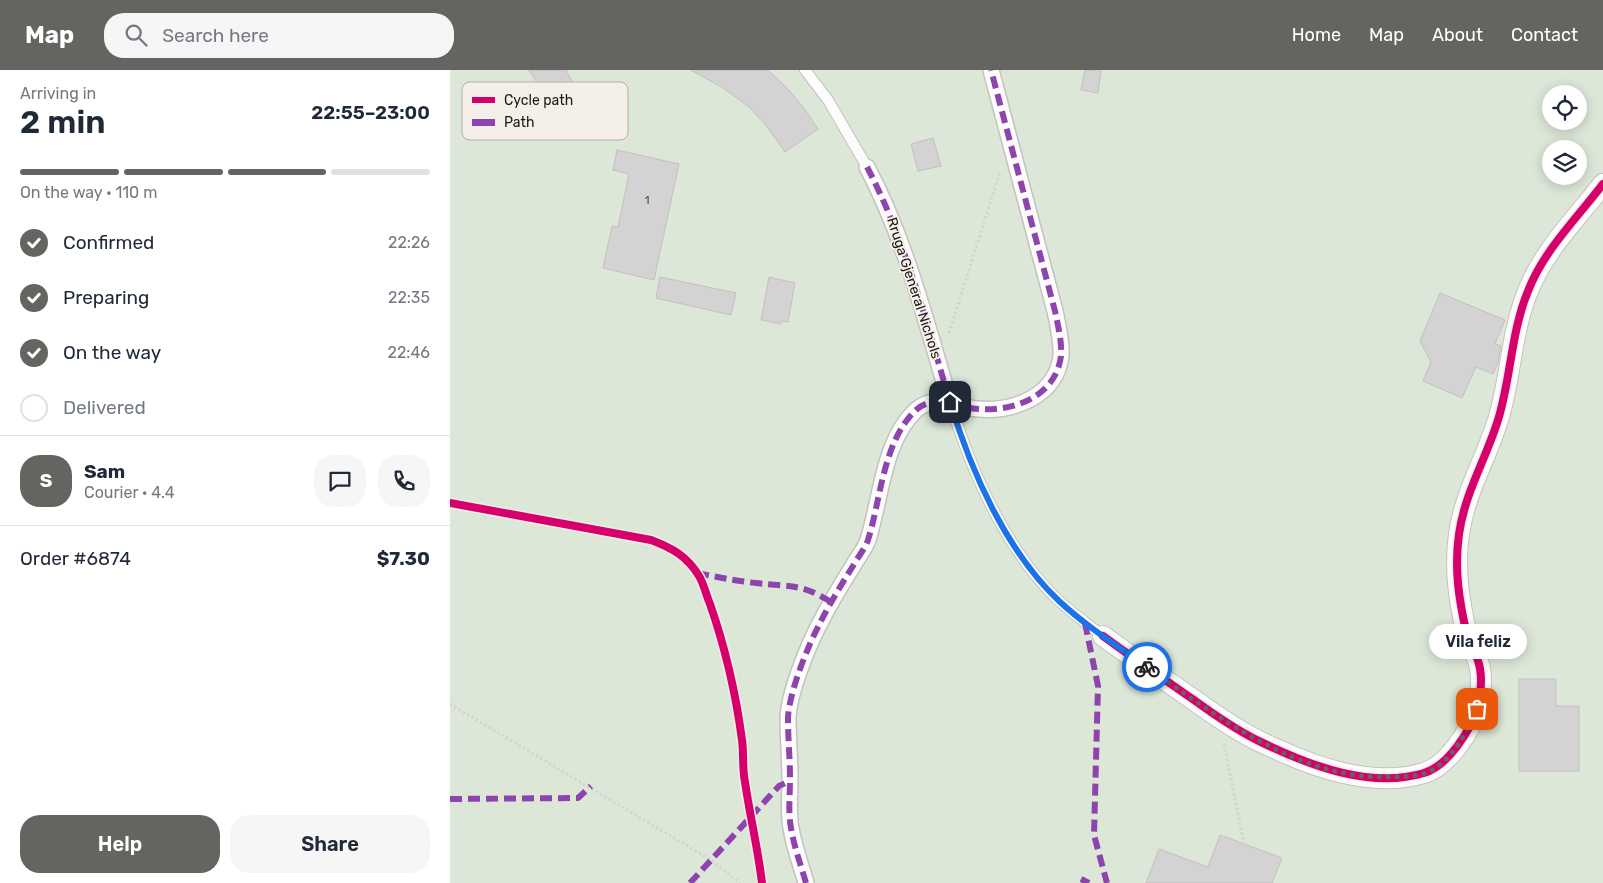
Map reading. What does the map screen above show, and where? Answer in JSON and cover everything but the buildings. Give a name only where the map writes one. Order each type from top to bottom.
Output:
[{"type":"street","points":[[806,883],[790,827],[788,717],[798,676],[818,627],[867,542],[889,456],[903,428],[916,410],[923,405],[950,402],[981,410],[1021,403],[1036,397],[1046,389],[1056,375],[1059,364],[1061,344],[1055,311],[991,70]]},
{"type":"street","name":"Rruga Gjeneral Nichols","points":[[867,167],[902,246],[950,402]]},
{"type":"street","name":"Rruga Gjeneral Nichols","points":[[1103,636],[1220,718],[1262,743],[1324,769],[1377,778],[1402,777],[1427,772],[1449,757],[1464,737],[1477,709],[1481,686],[1478,661],[1469,641],[1456,575],[1458,535],[1465,501],[1498,421],[1527,292],[1544,260],[1603,184]]},
{"type":"lane","name":"Rruga Gjeneral Nichols","points":[[805,70],[828,100],[867,167]]},
{"type":"lane","name":"Rruga Gjeneral Nichols","points":[[950,402],[979,479],[1015,547],[1040,581],[1058,601],[1103,636]]},
{"type":"path","points":[[939,364],[1010,140]]},
{"type":"path","points":[[450,704],[703,855],[740,883]]},
{"type":"path","points":[[1220,718],[1244,844]]},
{"type":"green space","points":[[450,70],[1603,70],[1603,883],[450,883]]},
{"type":"marked path","points":[[806,883],[790,822],[789,708],[799,671],[814,635],[868,540],[884,471],[896,438],[905,423],[923,405],[938,402],[970,408],[992,409],[1005,408],[1031,399],[1051,382],[1061,356],[1055,311],[991,70]]},
{"type":"marked path","points":[[867,167],[881,195],[904,253],[950,402]]},
{"type":"marked path","points":[[697,573],[741,581],[795,587],[821,596],[831,602]]},
{"type":"marked path","points":[[1085,623],[1098,686],[1094,835],[1107,883]]},
{"type":"marked path","points":[[690,883],[779,786],[790,781]]},
{"type":"marked path","points":[[450,799],[578,798],[591,786]]},
{"type":"marked path","points":[[1081,879],[1089,883]]},
{"type":"cycle path","points":[[1103,636],[1228,723],[1254,739],[1301,760],[1342,773],[1362,777],[1383,778],[1404,777],[1424,773],[1442,763],[1457,746],[1470,726],[1477,708],[1480,690],[1481,676],[1479,664],[1467,635],[1458,585],[1459,534],[1466,504],[1498,420],[1506,388],[1514,339],[1528,291],[1552,248],[1603,184]]},
{"type":"cycle path","points":[[450,503],[651,540],[666,546],[684,558],[694,569],[702,582],[715,620],[737,706],[742,740],[744,777],[762,883]]},
{"type":"way so far","points":[[1147,667],[1220,718],[1262,743],[1324,769],[1377,778],[1402,777],[1427,772],[1449,757],[1464,737],[1477,709]]},
{"type":"place","name":"Vila feliz","points":[[1477,709]]},
{"type":"route","points":[[950,402],[972,464],[985,493],[1015,547],[1040,581],[1058,601],[1147,667]]}]
